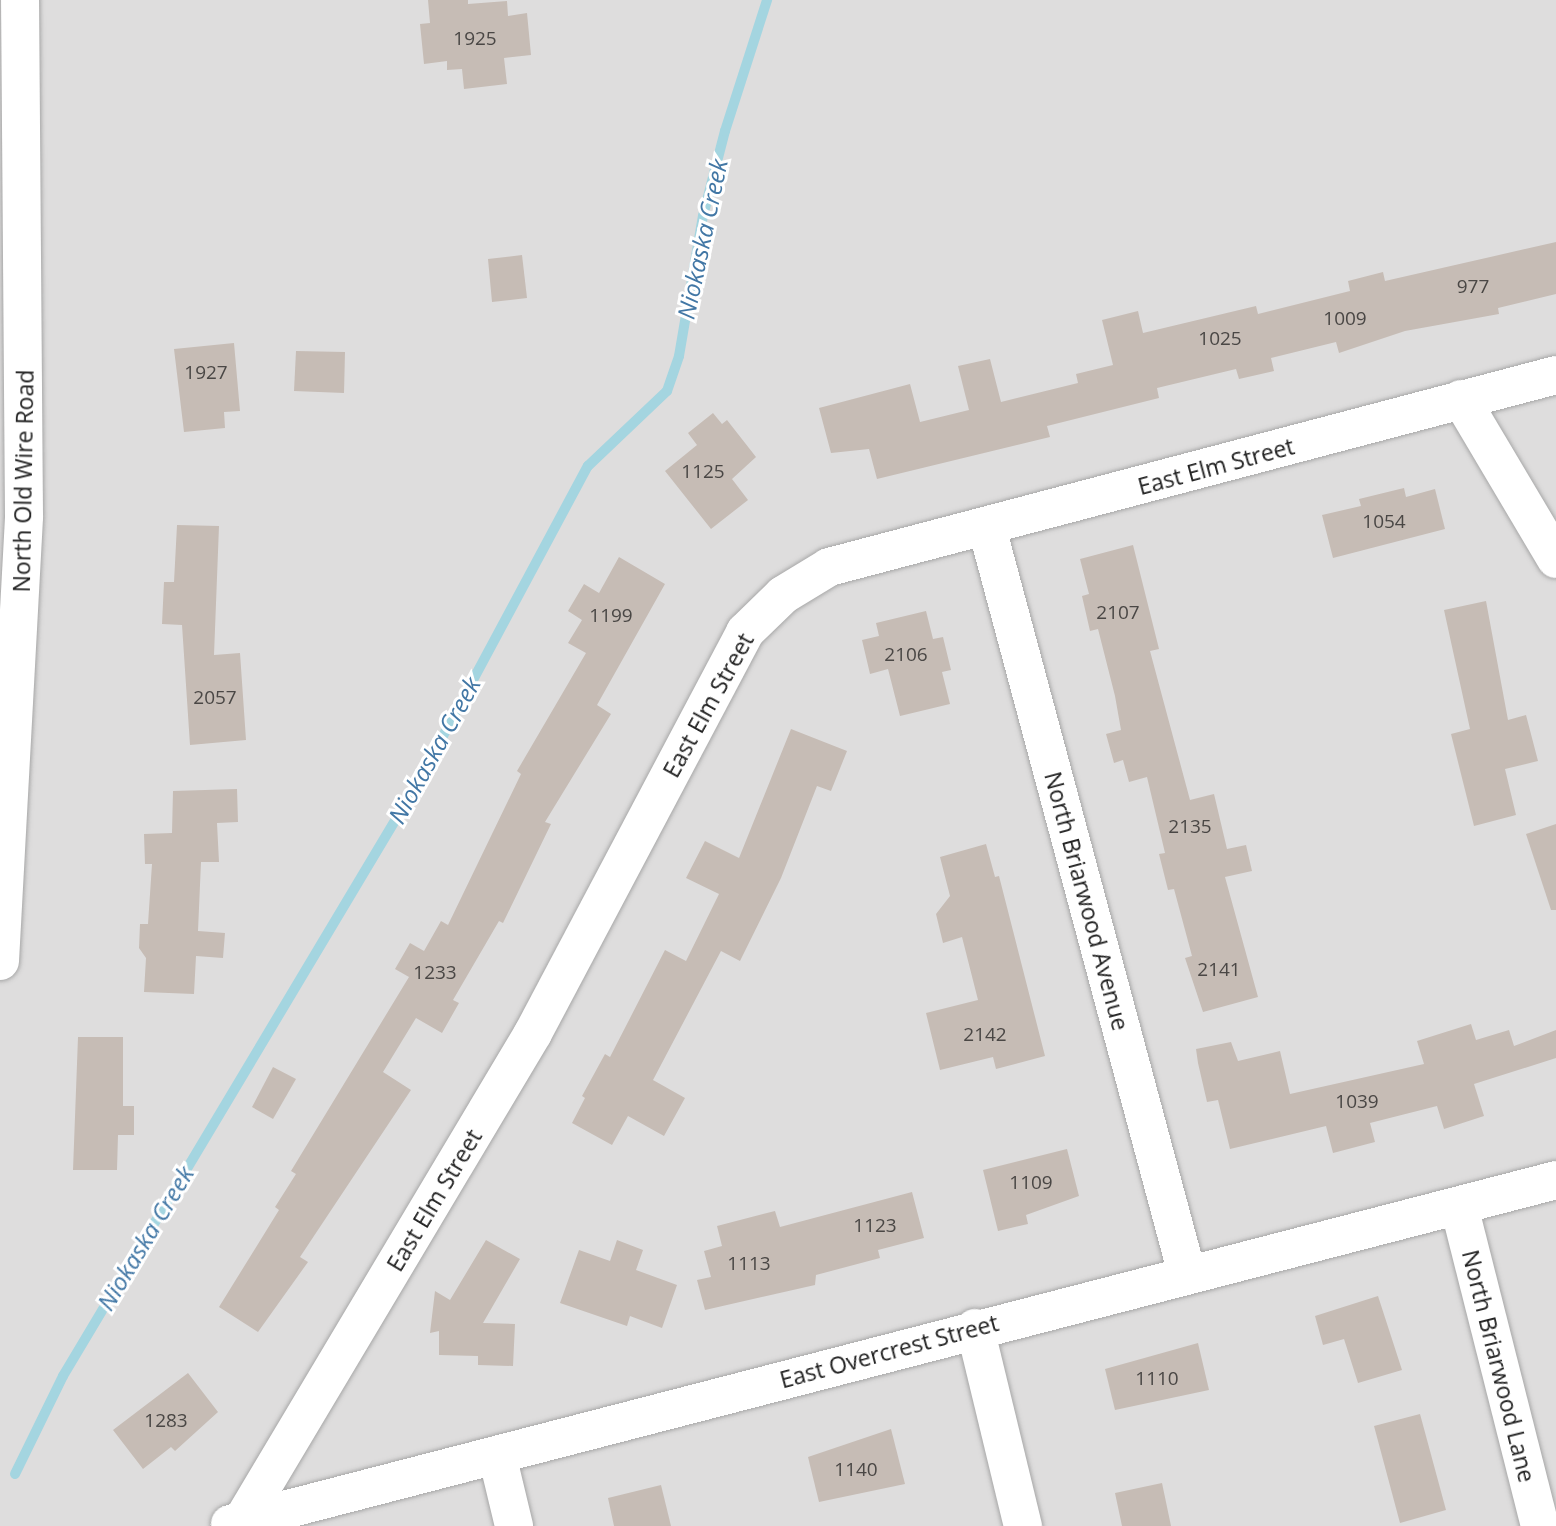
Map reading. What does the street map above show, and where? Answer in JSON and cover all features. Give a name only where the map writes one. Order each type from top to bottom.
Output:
[{"type":"street","name":"North Old Wire Road","points":[[0,961],[5,797],[24,516],[10,49],[20,0]]},
{"type":"street","name":"East Elm Street","points":[[232,1523],[533,1033],[745,632],[783,594],[829,568],[1556,375]]},
{"type":"street","points":[[1461,399],[1556,559]]},
{"type":"street","name":"North Briarwood Avenue","points":[[986,528],[1187,1274]]},
{"type":"street","name":"East Overcrest Street","points":[[232,1523],[975,1328],[1556,1180]]},
{"type":"street","name":"North Briarwood Lane","points":[[1459,1206],[1540,1526]]},
{"type":"street","points":[[975,1328],[1023,1526]]},
{"type":"street","points":[[497,1455],[514,1526]]},
{"type":"shaded area","points":[[0,0],[1556,0],[1556,1526],[0,1526]]},
{"type":"building","points":[[428,0],[468,0],[468,4],[507,1],[508,16],[527,13],[531,55],[504,58],[507,84],[464,89],[462,69],[447,70],[447,61],[424,64],[420,24],[430,23]]},
{"type":"building","points":[[1556,242],[1556,294],[1498,308],[1499,314],[1405,331],[1339,353],[1336,342],[1271,358],[1274,371],[1239,379],[1236,369],[1157,388],[1159,398],[1047,426],[1050,437],[877,479],[869,449],[831,453],[819,408],[910,384],[920,422],[969,410],[958,366],[990,359],[1001,402],[1078,383],[1076,374],[1113,365],[1102,320],[1138,311],[1143,333],[1256,306],[1258,314],[1350,291],[1348,281],[1383,272],[1385,281]]},
{"type":"building","points":[[522,255],[527,298],[492,302],[488,259]]},
{"type":"building","points":[[234,343],[240,411],[224,412],[225,428],[184,432],[174,349]]},
{"type":"building","points":[[296,351],[345,352],[344,393],[294,391]]},
{"type":"building","points":[[713,413],[722,424],[727,420],[756,457],[732,479],[748,500],[711,529],[665,471],[697,445],[688,433]]},
{"type":"building","points":[[1404,488],[1406,497],[1435,489],[1445,529],[1333,558],[1322,515],[1361,506],[1359,499]]},
{"type":"building","points":[[177,525],[219,526],[214,655],[240,653],[246,740],[190,745],[182,625],[162,624],[164,582],[174,582]]},
{"type":"building","points":[[1133,545],[1159,649],[1150,651],[1190,800],[1214,794],[1227,849],[1246,845],[1252,871],[1225,877],[1258,997],[1203,1012],[1185,958],[1192,956],[1174,889],[1168,890],[1159,854],[1165,853],[1147,777],[1129,782],[1123,760],[1114,763],[1106,734],[1121,730],[1115,696],[1098,629],[1090,631],[1082,596],[1089,594],[1080,559]]},
{"type":"building","points":[[619,557],[665,584],[597,705],[611,714],[545,822],[551,824],[503,923],[499,921],[453,1000],[459,1003],[442,1033],[416,1018],[383,1072],[411,1090],[300,1257],[308,1262],[258,1332],[219,1307],[279,1210],[275,1207],[296,1174],[291,1171],[409,977],[395,969],[410,943],[424,951],[441,921],[448,925],[521,774],[517,771],[586,653],[568,643],[582,620],[568,611],[584,584],[599,593]]},
{"type":"building","points":[[1486,601],[1508,720],[1526,715],[1538,761],[1505,769],[1516,815],[1474,826],[1451,734],[1470,729],[1444,610]]},
{"type":"building","points":[[926,611],[933,639],[943,637],[951,670],[942,672],[950,704],[900,716],[888,669],[870,674],[862,640],[879,636],[876,623]]},
{"type":"building","points":[[791,729],[847,751],[831,791],[817,786],[781,878],[740,961],[721,951],[653,1080],[685,1098],[664,1136],[628,1116],[612,1145],[572,1123],[585,1098],[582,1096],[605,1054],[610,1057],[665,950],[686,961],[719,894],[686,878],[705,841],[739,858]]},
{"type":"building","points":[[237,789],[238,822],[217,823],[219,862],[201,862],[198,931],[225,933],[223,958],[196,956],[194,994],[144,992],[146,958],[139,948],[140,924],[148,924],[152,864],[145,864],[144,834],[172,833],[173,791]]},
{"type":"building","points":[[1556,824],[1556,910],[1551,910],[1526,834]]},
{"type":"building","points":[[986,844],[995,877],[999,876],[1045,1056],[996,1069],[993,1057],[940,1070],[926,1013],[978,1000],[962,937],[943,943],[936,914],[950,896],[940,857]]},
{"type":"building","points":[[1471,1024],[1476,1040],[1509,1030],[1514,1046],[1556,1030],[1556,1058],[1474,1084],[1484,1116],[1444,1129],[1437,1106],[1370,1123],[1375,1142],[1333,1153],[1326,1126],[1230,1149],[1218,1100],[1207,1102],[1196,1049],[1231,1042],[1238,1061],[1280,1051],[1290,1094],[1424,1064],[1417,1041]]},
{"type":"building","points":[[78,1037],[123,1037],[123,1106],[134,1106],[134,1135],[118,1135],[117,1170],[73,1170]]},
{"type":"building","points":[[273,1067],[296,1079],[273,1119],[252,1107]]},
{"type":"building","points":[[1067,1149],[1079,1196],[1026,1215],[1028,1224],[998,1231],[983,1170]]},
{"type":"building","points":[[912,1192],[924,1238],[878,1250],[880,1258],[816,1275],[815,1285],[705,1310],[697,1280],[711,1277],[704,1251],[722,1246],[717,1226],[775,1211],[780,1227]]},
{"type":"building","points":[[486,1240],[520,1259],[483,1323],[515,1324],[513,1366],[478,1365],[478,1356],[439,1355],[439,1331],[430,1333],[435,1291],[450,1300]]},
{"type":"building","points":[[617,1240],[643,1250],[636,1270],[677,1285],[662,1328],[630,1316],[627,1326],[560,1303],[579,1250],[610,1261]]},
{"type":"building","points":[[1378,1296],[1402,1370],[1358,1383],[1344,1339],[1323,1345],[1315,1316]]},
{"type":"building","points":[[1198,1343],[1209,1390],[1115,1410],[1105,1369]]},
{"type":"building","points":[[188,1373],[218,1412],[175,1451],[171,1447],[143,1469],[113,1430]]},
{"type":"building","points":[[1420,1414],[1446,1510],[1400,1523],[1374,1426]]},
{"type":"building","points":[[891,1429],[905,1484],[819,1502],[808,1457]]},
{"type":"building","points":[[1162,1483],[1171,1526],[1122,1526],[1115,1493]]},
{"type":"building","points":[[661,1485],[671,1526],[614,1526],[608,1498]]},
{"type":"waterway","name":"Niokaska Creek","points":[[15,1474],[63,1376],[421,777],[588,466],[667,391],[679,356],[703,216],[725,131],[767,0]]}]
